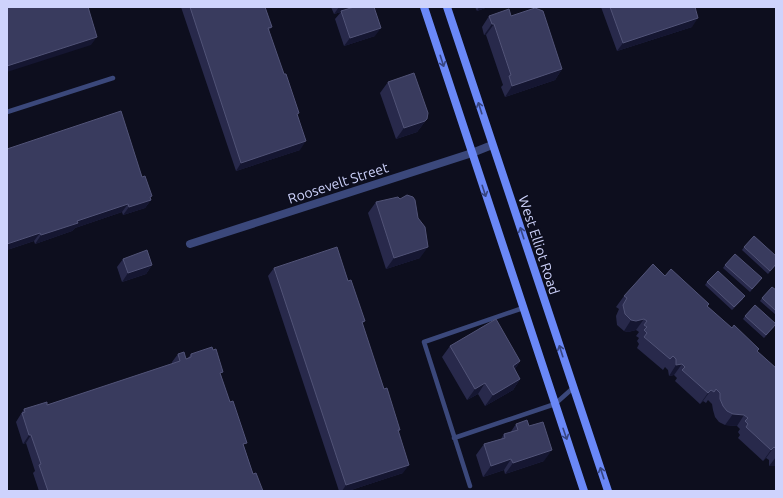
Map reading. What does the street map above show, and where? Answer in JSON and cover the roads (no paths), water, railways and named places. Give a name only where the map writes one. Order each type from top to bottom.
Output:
[{"type":"main road","points":[[424,7],[584,491]]},
{"type":"main road","name":"West Elliot Road","points":[[447,7],[608,491]]},
{"type":"street","name":"Roosevelt Street","points":[[190,244],[472,154],[492,145]]},
{"type":"lane","points":[[7,112],[113,78]]},
{"type":"lane","points":[[470,486],[424,342],[523,308]]},
{"type":"lane","points":[[454,438],[555,404],[573,388]]}]
